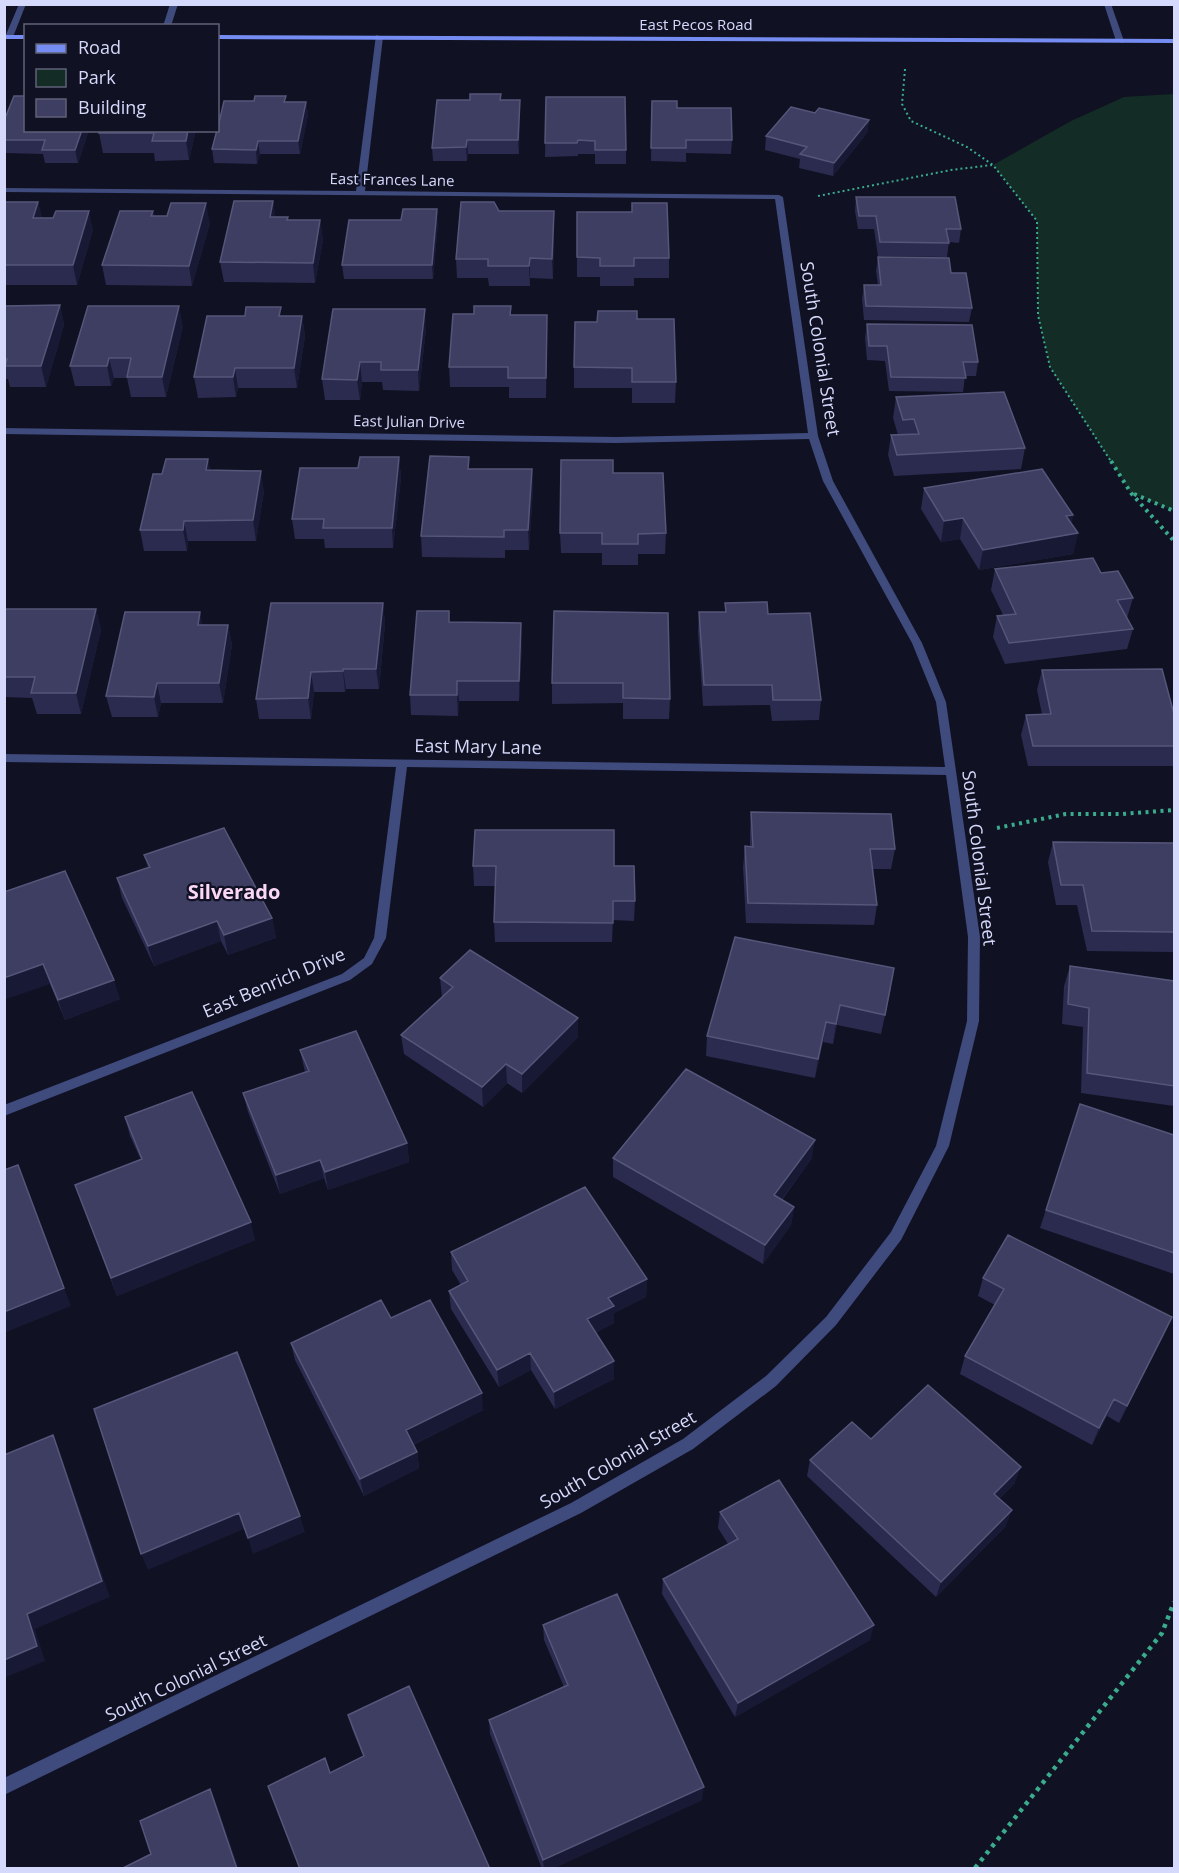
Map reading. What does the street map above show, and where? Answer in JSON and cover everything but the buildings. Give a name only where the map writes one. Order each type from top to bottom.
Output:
[{"type":"main road","points":[[7,37],[24,37]]},
{"type":"main road","name":"East Pecos Road","points":[[219,37],[1174,41]]},
{"type":"street","points":[[7,37],[23,4]]},
{"type":"street","points":[[168,24],[174,4]]},
{"type":"street","points":[[1107,4],[1120,41]]},
{"type":"street","points":[[360,194],[379,37]]},
{"type":"street","name":"East Frances Lane","points":[[4,190],[779,197]]},
{"type":"street","name":"South Colonial Street","points":[[4,1787],[586,1502],[688,1444],[771,1381],[831,1322],[896,1236],[942,1146],[973,1021],[974,937],[940,702],[921,653],[828,481],[813,436],[779,197]]},
{"type":"street","name":"East Julian Drive","points":[[4,431],[594,440],[813,436]]},
{"type":"street","name":"East Mary Lane","points":[[4,758],[951,771]]},
{"type":"street","name":"East Benrich Drive","points":[[4,1111],[346,977],[368,961],[380,938],[402,764]]},
{"type":"path","points":[[905,69],[902,104],[910,121],[967,147],[993,165],[1037,221],[1038,315],[1050,367],[1131,493],[1174,541]]},
{"type":"path","points":[[818,196],[951,170],[993,165]]},
{"type":"path","points":[[1131,493],[1174,512]]},
{"type":"path","points":[[997,828],[1066,814],[1122,814],[1174,810]]},
{"type":"path","points":[[975,1869],[1162,1633],[1174,1602]]},
{"type":"green space","points":[[1174,94],[1174,511],[1131,493],[1050,367],[1038,315],[1037,221],[993,165],[1071,121],[1124,97]]},
{"type":"district","name":"Silverado","points":[[234,892]]}]
